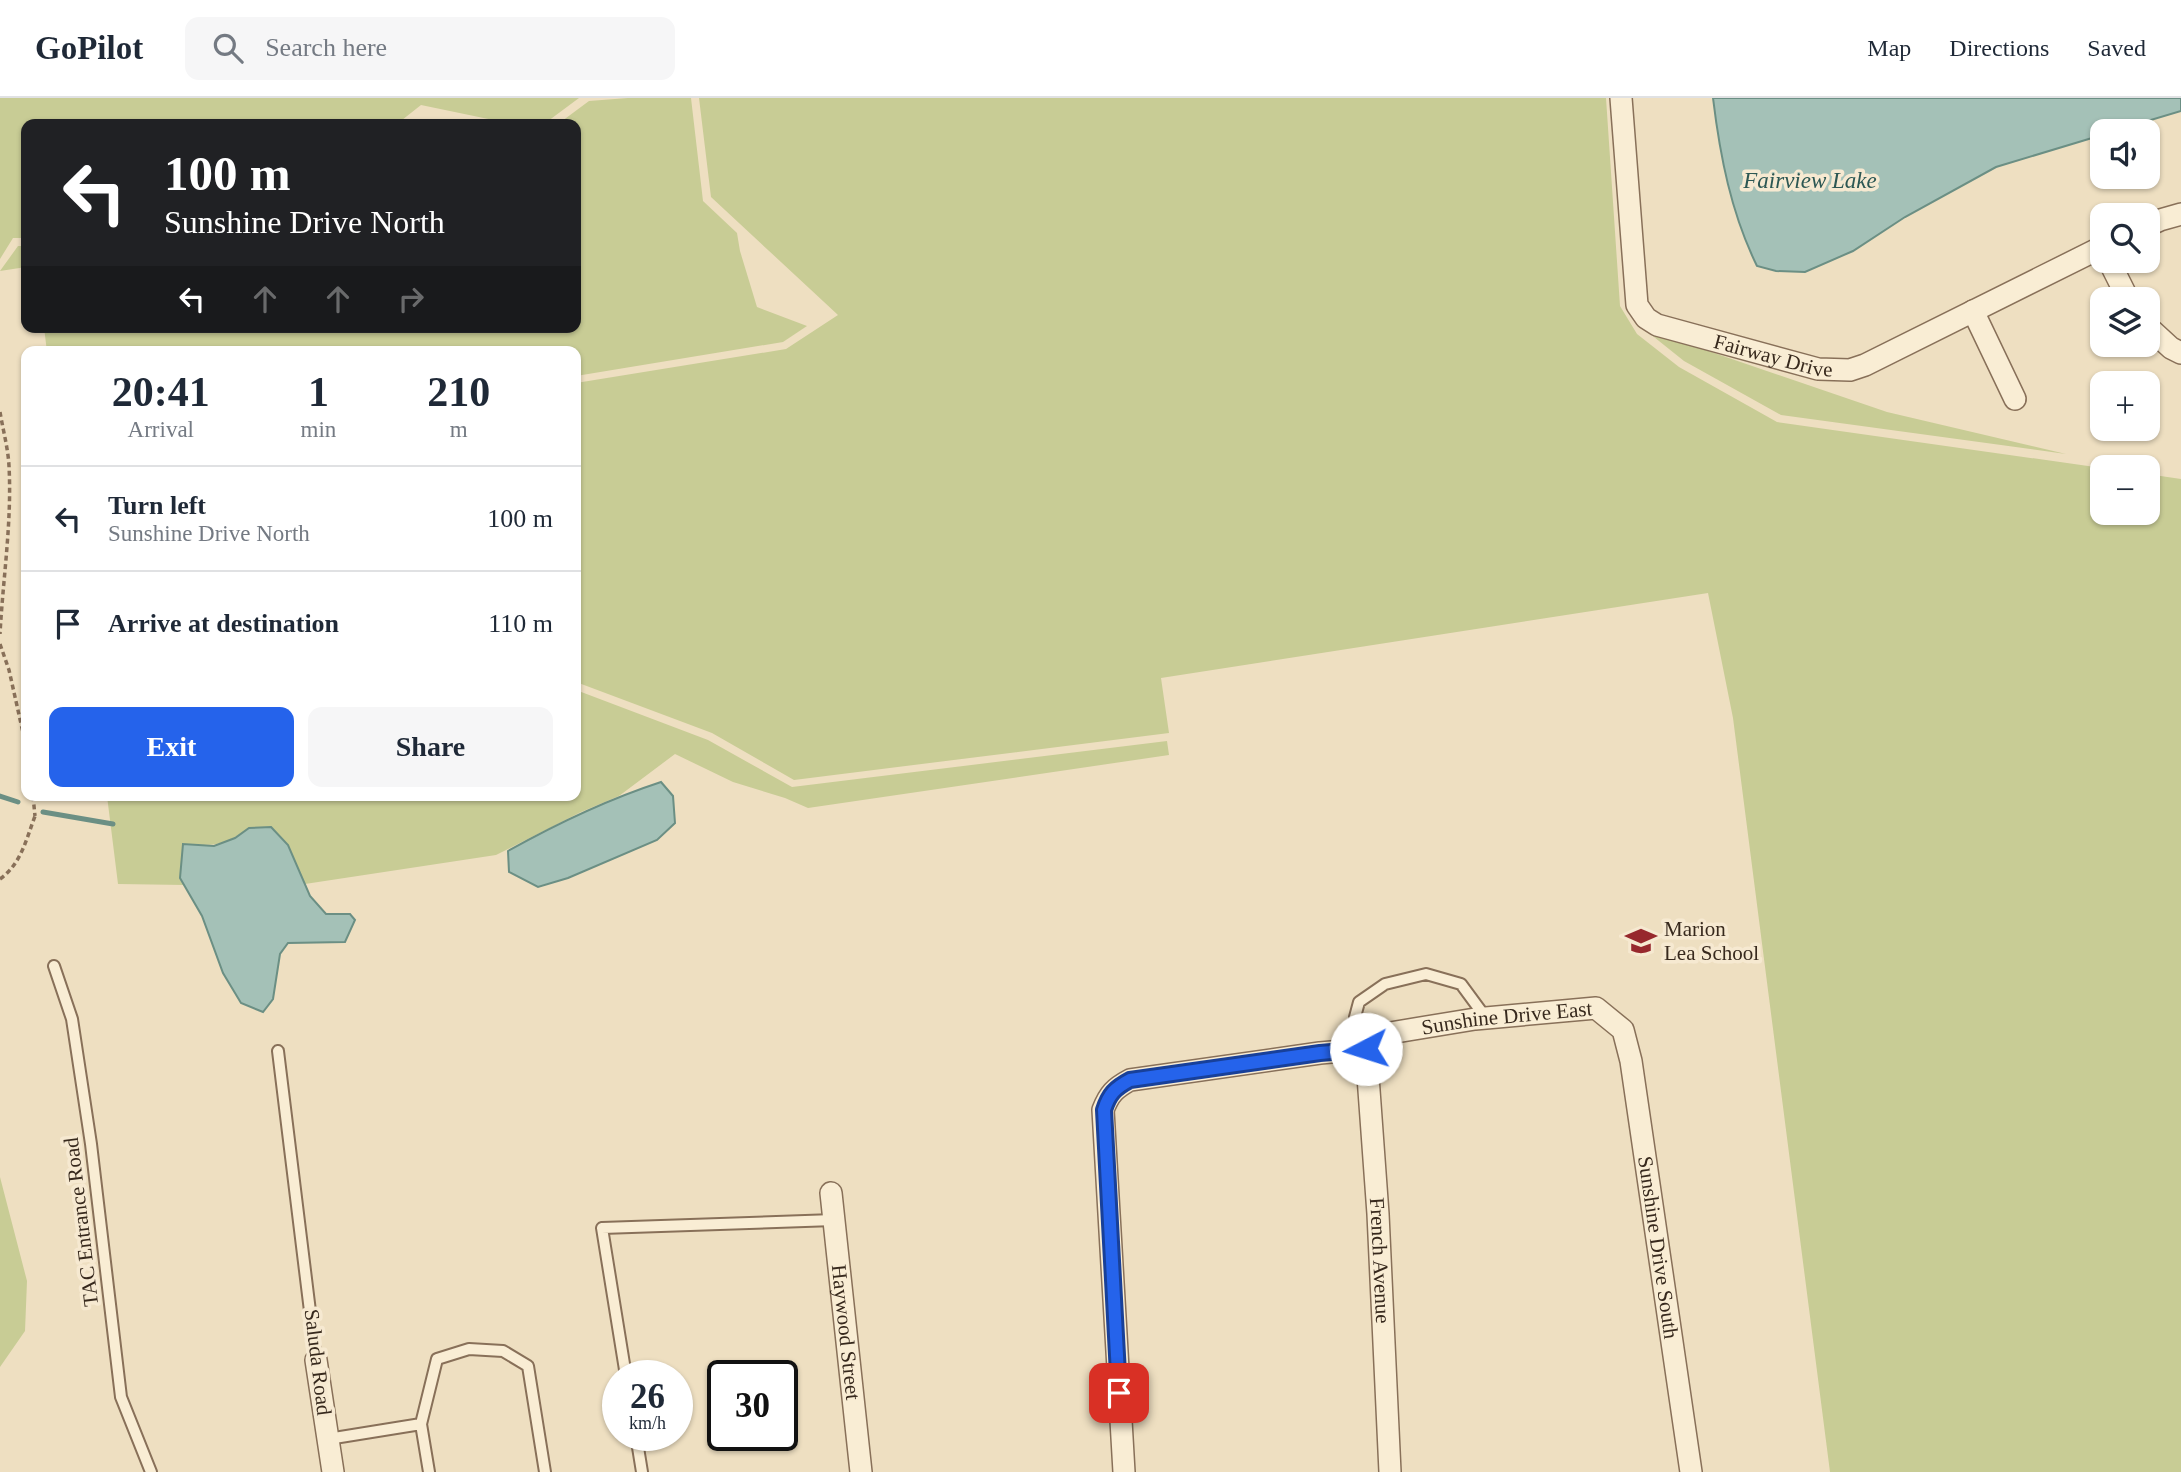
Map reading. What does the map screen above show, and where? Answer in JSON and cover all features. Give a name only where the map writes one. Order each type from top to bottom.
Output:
[{"type":"street","name":"Fairway Drive","points":[[1621,98],[1637,305],[1646,318],[1657,326],[1818,369],[1850,370],[2090,253]]},
{"type":"street","points":[[2160,220],[2181,214]]},
{"type":"street","points":[[1973,311],[2015,399]]},
{"type":"street","points":[[2160,338],[2181,354]]},
{"type":"street","name":"Sunshine Drive East","points":[[1124,1472],[1104,1110],[1108,1096],[1116,1087],[1130,1080],[1366,1049],[1390,1033],[1486,1018],[1596,1008],[1619,1024]]},
{"type":"street","name":"Sunshine Drive South","points":[[1619,1024],[1631,1061],[1691,1472]]},
{"type":"street","name":"French Avenue","points":[[1366,1049],[1378,1214],[1390,1472]]},
{"type":"street","name":"Haywood Street","points":[[831,1193],[861,1472]]},
{"type":"street","name":"Saluda Road","points":[[316,1360],[333,1472]]},
{"type":"lane","name":"TAC Entrance Road","points":[[54,966],[72,1018],[91,1144],[121,1397],[151,1472]]},
{"type":"lane","points":[[1366,1049],[1355,1017],[1359,1002],[1385,984],[1426,974],[1461,984],[1486,1018]]},
{"type":"lane","name":"Saluda Road","points":[[278,1051],[316,1360]]},
{"type":"lane","points":[[623,1360],[602,1228],[834,1220]]},
{"type":"lane","points":[[429,1472],[421,1424],[437,1359],[469,1349],[503,1351],[528,1366],[545,1472]]},
{"type":"lane","points":[[328,1439],[421,1424]]},
{"type":"lane","points":[[639,1451],[642,1472]]},
{"type":"path","points":[[0,412],[9,463],[10,512],[2,582],[0,634]]},
{"type":"path","points":[[0,644],[21,724]]},
{"type":"path","points":[[0,879],[12,870],[18,860],[35,819],[33,801]]},
{"type":"green space","points":[[0,98],[579,98],[551,119],[488,119],[421,105],[403,119],[21,119],[21,238],[13,238],[0,259]]},
{"type":"green space","points":[[691,98],[703,201],[737,233],[757,307],[807,326],[783,342],[581,375],[581,346],[46,346],[45,333],[581,333],[581,119],[565,119],[589,101]]},
{"type":"green space","points":[[699,98],[1606,98],[1620,306],[1637,334],[1679,367],[1777,422],[2090,466],[2090,525],[2160,525],[2160,476],[2181,479],[2181,1472],[1830,1472],[1733,718],[1708,593],[1161,678],[1169,733],[794,780],[712,733],[581,684],[581,382],[786,349],[838,315],[711,197]]},
{"type":"green space","points":[[18,246],[21,246],[21,268],[0,271]]},
{"type":"green space","points":[[1644,329],[1887,412],[2066,454],[1781,415],[1684,361]]},
{"type":"green space","points":[[581,692],[708,740],[792,787],[1167,741],[1169,755],[808,808],[733,782],[675,754],[619,796],[496,855],[305,884],[288,845],[249,828],[218,843],[184,844],[180,877],[185,885],[118,884],[108,801],[581,801]]},
{"type":"green space","points":[[0,1177],[27,1281],[25,1331],[0,1367]]},
{"type":"water","name":"Fairview Lake","points":[[1713,98],[2181,98],[2181,111],[2154,119],[2090,119],[2090,139],[1996,167],[1905,217],[1853,251],[1805,272],[1776,271],[1757,266],[1733,205]]},
{"type":"water","points":[[661,782],[673,796],[675,823],[657,840],[568,878],[538,887],[509,872],[508,851],[583,813]]},
{"type":"water","points":[[271,827],[288,845],[310,896],[326,914],[350,914],[355,920],[345,942],[288,943],[280,954],[273,999],[263,1012],[241,1003],[223,973],[202,916],[180,878],[183,844],[214,846],[235,838],[249,828]]},
{"type":"waterway","points":[[0,796],[18,802]]},
{"type":"waterway","points":[[43,812],[113,824]]},
{"type":"place","name":"Marion Lea School","points":[[1641,941]]},
{"type":"route","points":[[1119,1393],[1104,1110],[1108,1096],[1116,1087],[1130,1080],[1366,1049]]}]
